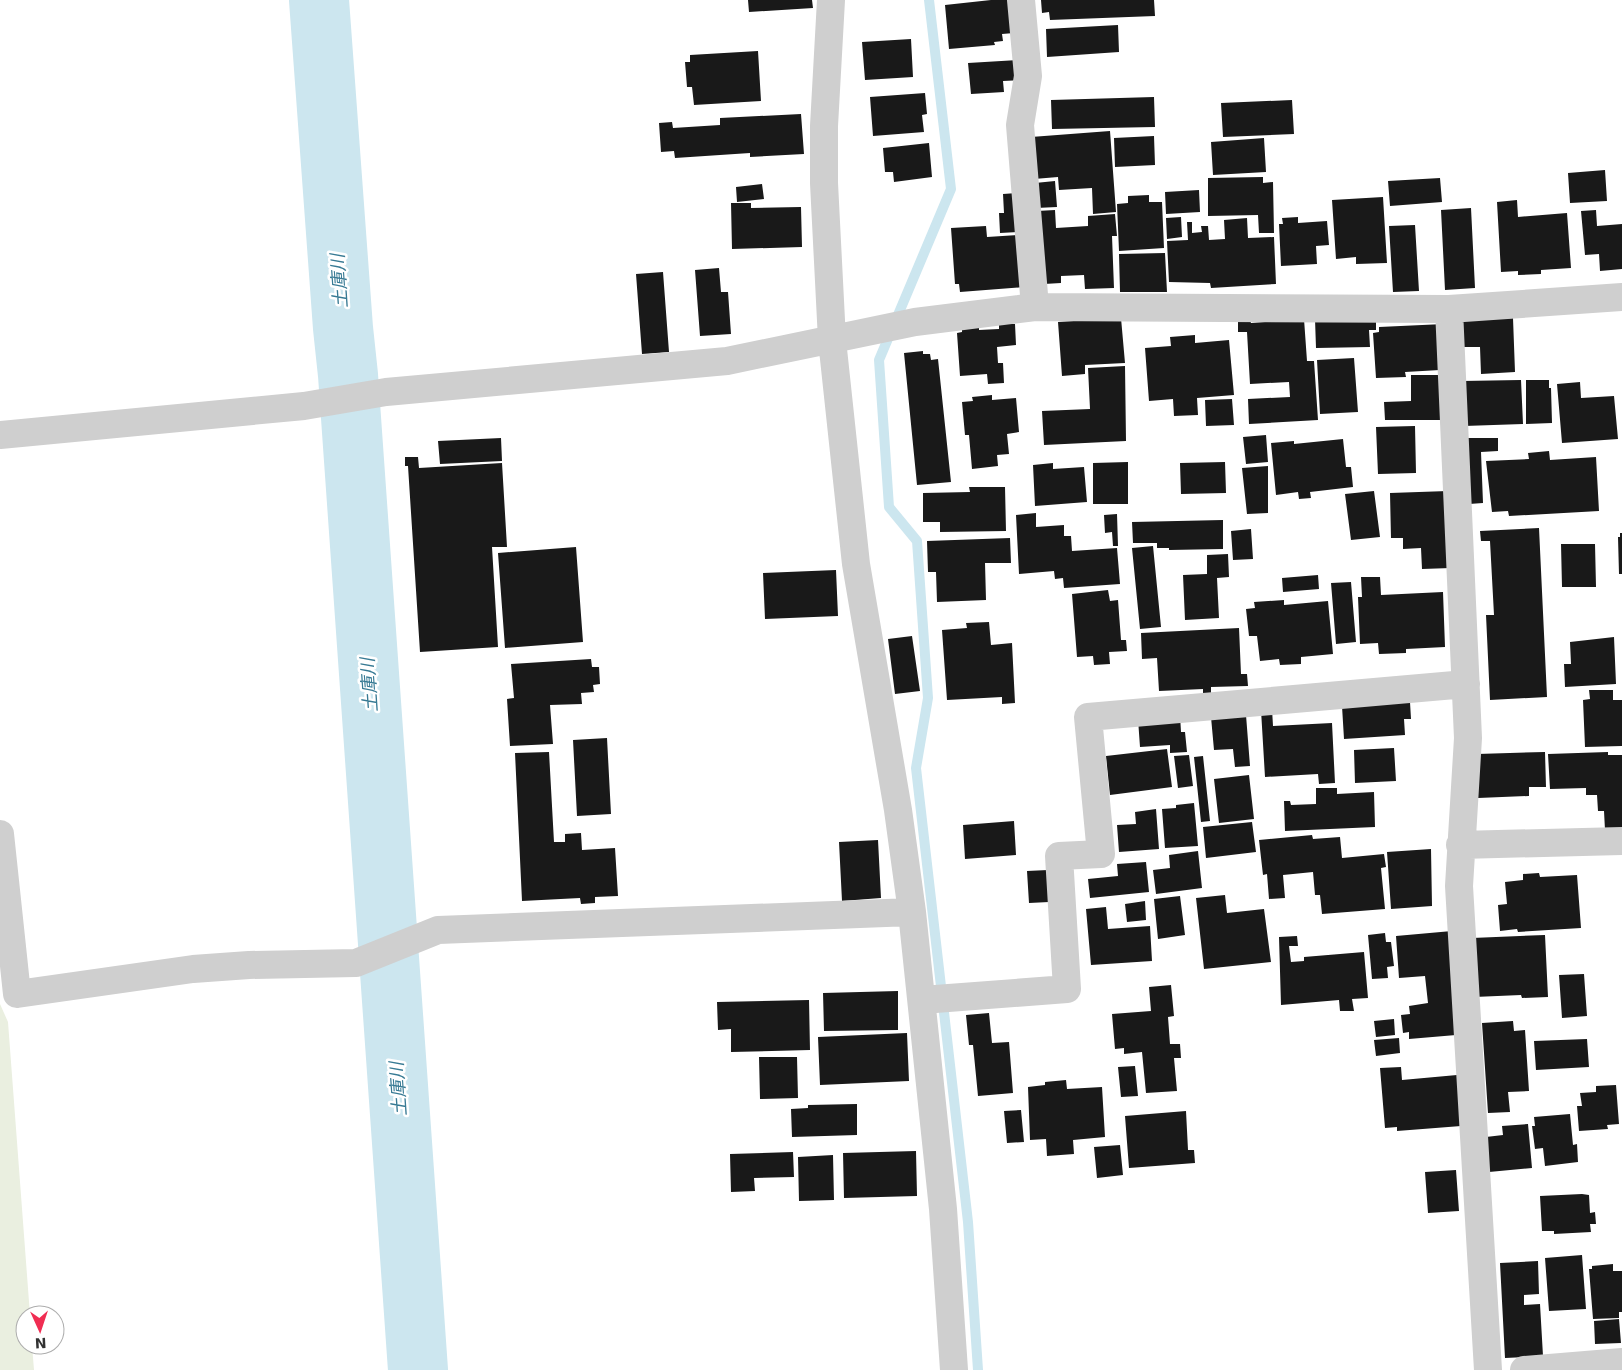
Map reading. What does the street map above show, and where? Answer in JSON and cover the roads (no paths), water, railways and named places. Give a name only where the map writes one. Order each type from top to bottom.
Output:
[{"type":"street","points":[[831,0],[824,126],[824,174],[832,340],[856,564],[897,800],[912,912],[943,1209],[954,1370]]},
{"type":"street","points":[[1021,0],[1028,76],[1020,125],[1035,307]]},
{"type":"street","points":[[0,435],[304,406],[386,392],[727,361],[915,322],[1035,307],[1449,308],[1622,297]]},
{"type":"street","points":[[1449,308],[1468,738],[1467,783],[1460,845],[1460,896],[1488,1370]]},
{"type":"street","points":[[922,1000],[1067,989],[1059,856],[1101,854],[1088,717],[1466,684]]},
{"type":"street","points":[[0,834],[17,994],[193,969],[249,965],[356,963],[438,930],[912,912]]},
{"type":"street","points":[[1460,845],[1622,841]]},
{"type":"street","points":[[1524,1370],[1622,1362]]},
{"type":"waterway","name":"土庫川","points":[[319,0],[348,375],[418,1370]]},
{"type":"waterway","points":[[929,0],[951,189],[879,360],[889,507],[917,541],[928,698],[916,768],[968,1222],[978,1370]]}]
